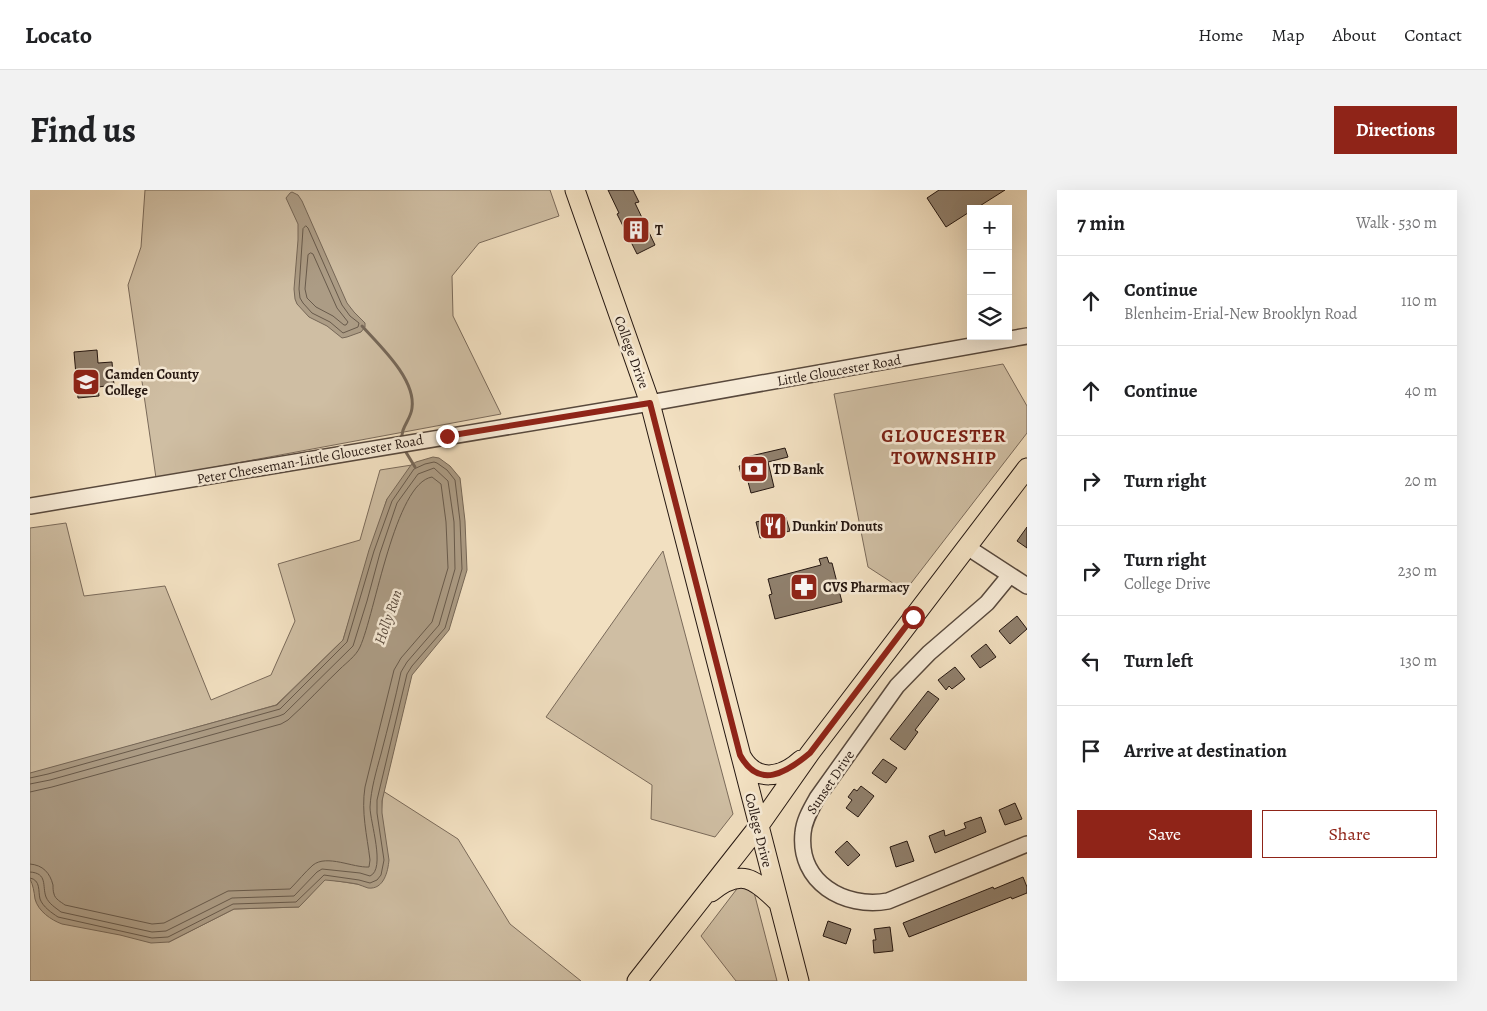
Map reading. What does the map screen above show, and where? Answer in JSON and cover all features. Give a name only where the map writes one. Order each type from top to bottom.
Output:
[{"type":"main road","name":"College Drive","points":[[575,190],[650,403],[799,981]]},
{"type":"main road","points":[[637,981],[758,827],[810,753],[1027,468]]},
{"type":"main road","points":[[740,755],[750,769],[759,774],[769,776],[792,767],[810,753]]},
{"type":"main road","points":[[695,907],[718,886],[732,880],[746,878],[757,882],[778,902]]},
{"type":"street","name":"Little Gloucester Road","points":[[650,403],[1027,336]]},
{"type":"street","name":"Peter Cheeseman-Little Gloucester Road","points":[[30,506],[650,403]]},
{"type":"street","points":[[967,547],[1027,586]]},
{"type":"street","name":"Sunset Drive","points":[[1010,575],[987,603],[929,653],[897,686],[817,798],[806,818],[802,845],[806,863],[818,880],[833,893],[856,901],[875,903],[888,901],[1027,844]]},
{"type":"shaded area","points":[[145,190],[550,190],[559,216],[479,243],[452,276],[453,316],[501,414],[156,478],[128,285],[141,247]]},
{"type":"shaded area","points":[[1003,364],[1027,406],[1027,433],[905,591],[868,567],[834,394]]},
{"type":"shaded area","points":[[431,462],[387,499],[343,640],[276,705],[30,774],[30,528],[66,523],[84,596],[165,586],[211,700],[271,675],[295,621],[278,564],[360,540],[380,470]]},
{"type":"shaded area","points":[[663,551],[733,814],[715,837],[651,819],[652,785],[546,717]]},
{"type":"shaded area","points":[[383,791],[458,839],[510,924],[581,981],[30,981],[30,878],[169,942],[234,909],[299,907],[325,879],[375,887]]},
{"type":"shaded area","points":[[749,873],[777,981],[736,981],[701,936]]},
{"type":"water","points":[[292,192],[298,195],[302,201],[347,303],[365,323],[365,327],[361,332],[342,338],[327,326],[309,317],[297,304],[294,289],[298,224],[286,198]]},
{"type":"water","points":[[433,457],[439,458],[450,466],[460,478],[465,521],[467,570],[449,630],[412,675],[382,801],[389,860],[388,869],[381,883],[373,888],[368,888],[357,884],[325,880],[299,907],[234,909],[169,942],[151,943],[62,924],[46,914],[39,907],[35,899],[30,879],[30,773],[277,705],[343,640],[369,550],[387,499],[411,465]]},
{"type":"building","name":"T","points":[[608,190],[633,190],[639,202],[635,203],[655,245],[637,254],[617,214],[619,213]]},
{"type":"building","points":[[939,190],[1005,190],[981,205],[967,205],[967,214],[946,227],[927,198]]},
{"type":"building","points":[[97,350],[98,363],[112,362],[114,385],[98,387],[99,396],[78,398],[74,352]]},
{"type":"building","name":"TD Bank","points":[[785,448],[788,457],[768,462],[774,487],[751,493],[747,478],[742,479],[739,466],[744,465],[742,458]]},
{"type":"building","name":"Dunkin' Donuts","points":[[785,515],[790,531],[760,538],[756,522]]},
{"type":"building","points":[[1027,527],[1027,548],[1017,541]]},
{"type":"building","name":"CVS Pharmacy","points":[[827,557],[829,563],[832,563],[842,602],[775,619],[769,595],[772,594],[768,579],[821,565],[819,559]]},
{"type":"building","points":[[1017,616],[1027,629],[1010,644],[999,631]]},
{"type":"building","points":[[986,644],[996,657],[980,668],[971,656]]},
{"type":"building","points":[[955,667],[965,679],[952,689],[949,686],[946,690],[938,680]]},
{"type":"building","points":[[928,691],[939,699],[915,730],[918,732],[905,750],[890,739]]},
{"type":"building","points":[[883,759],[897,768],[886,783],[872,773]]},
{"type":"building","points":[[861,786],[874,796],[858,817],[846,808],[852,800],[848,797],[854,789],[857,791]]},
{"type":"building","points":[[1015,803],[1022,819],[1005,825],[999,810]]},
{"type":"building","points":[[981,817],[986,832],[935,853],[929,836],[944,830],[945,836],[966,828],[964,823]]},
{"type":"building","points":[[847,841],[860,855],[848,866],[835,852]]},
{"type":"building","points":[[907,841],[914,861],[896,867],[890,847]]},
{"type":"building","points":[[1023,877],[1027,893],[1012,899],[1011,897],[909,937],[903,923]]},
{"type":"building","points":[[828,921],[851,929],[846,944],[823,936]]},
{"type":"building","points":[[890,927],[893,951],[874,953],[873,940],[876,940],[874,929]]},
{"type":"waterway","name":"Holly Run","points":[[362,326],[387,353],[403,375],[412,397],[412,408],[404,428],[402,441]]},
{"type":"waterway","name":"Holly Run","points":[[404,449],[415,467]]},
{"type":"place","name":"T","points":[[636,230]]},
{"type":"place","name":"Camden County College","points":[[86,382]]},
{"type":"place","name":"TD Bank","points":[[754,469]]},
{"type":"place","name":"Dunkin' Donuts","points":[[773,526]]},
{"type":"place","name":"CVS Pharmacy","points":[[804,587]]},
{"type":"district","name":"GLOUCESTER TOWNSHIP","points":[[944,446]]},
{"type":"route","points":[[447,436],[650,403],[740,755],[747,767],[759,774],[769,776],[780,773],[798,763],[810,753],[913,617]]}]
